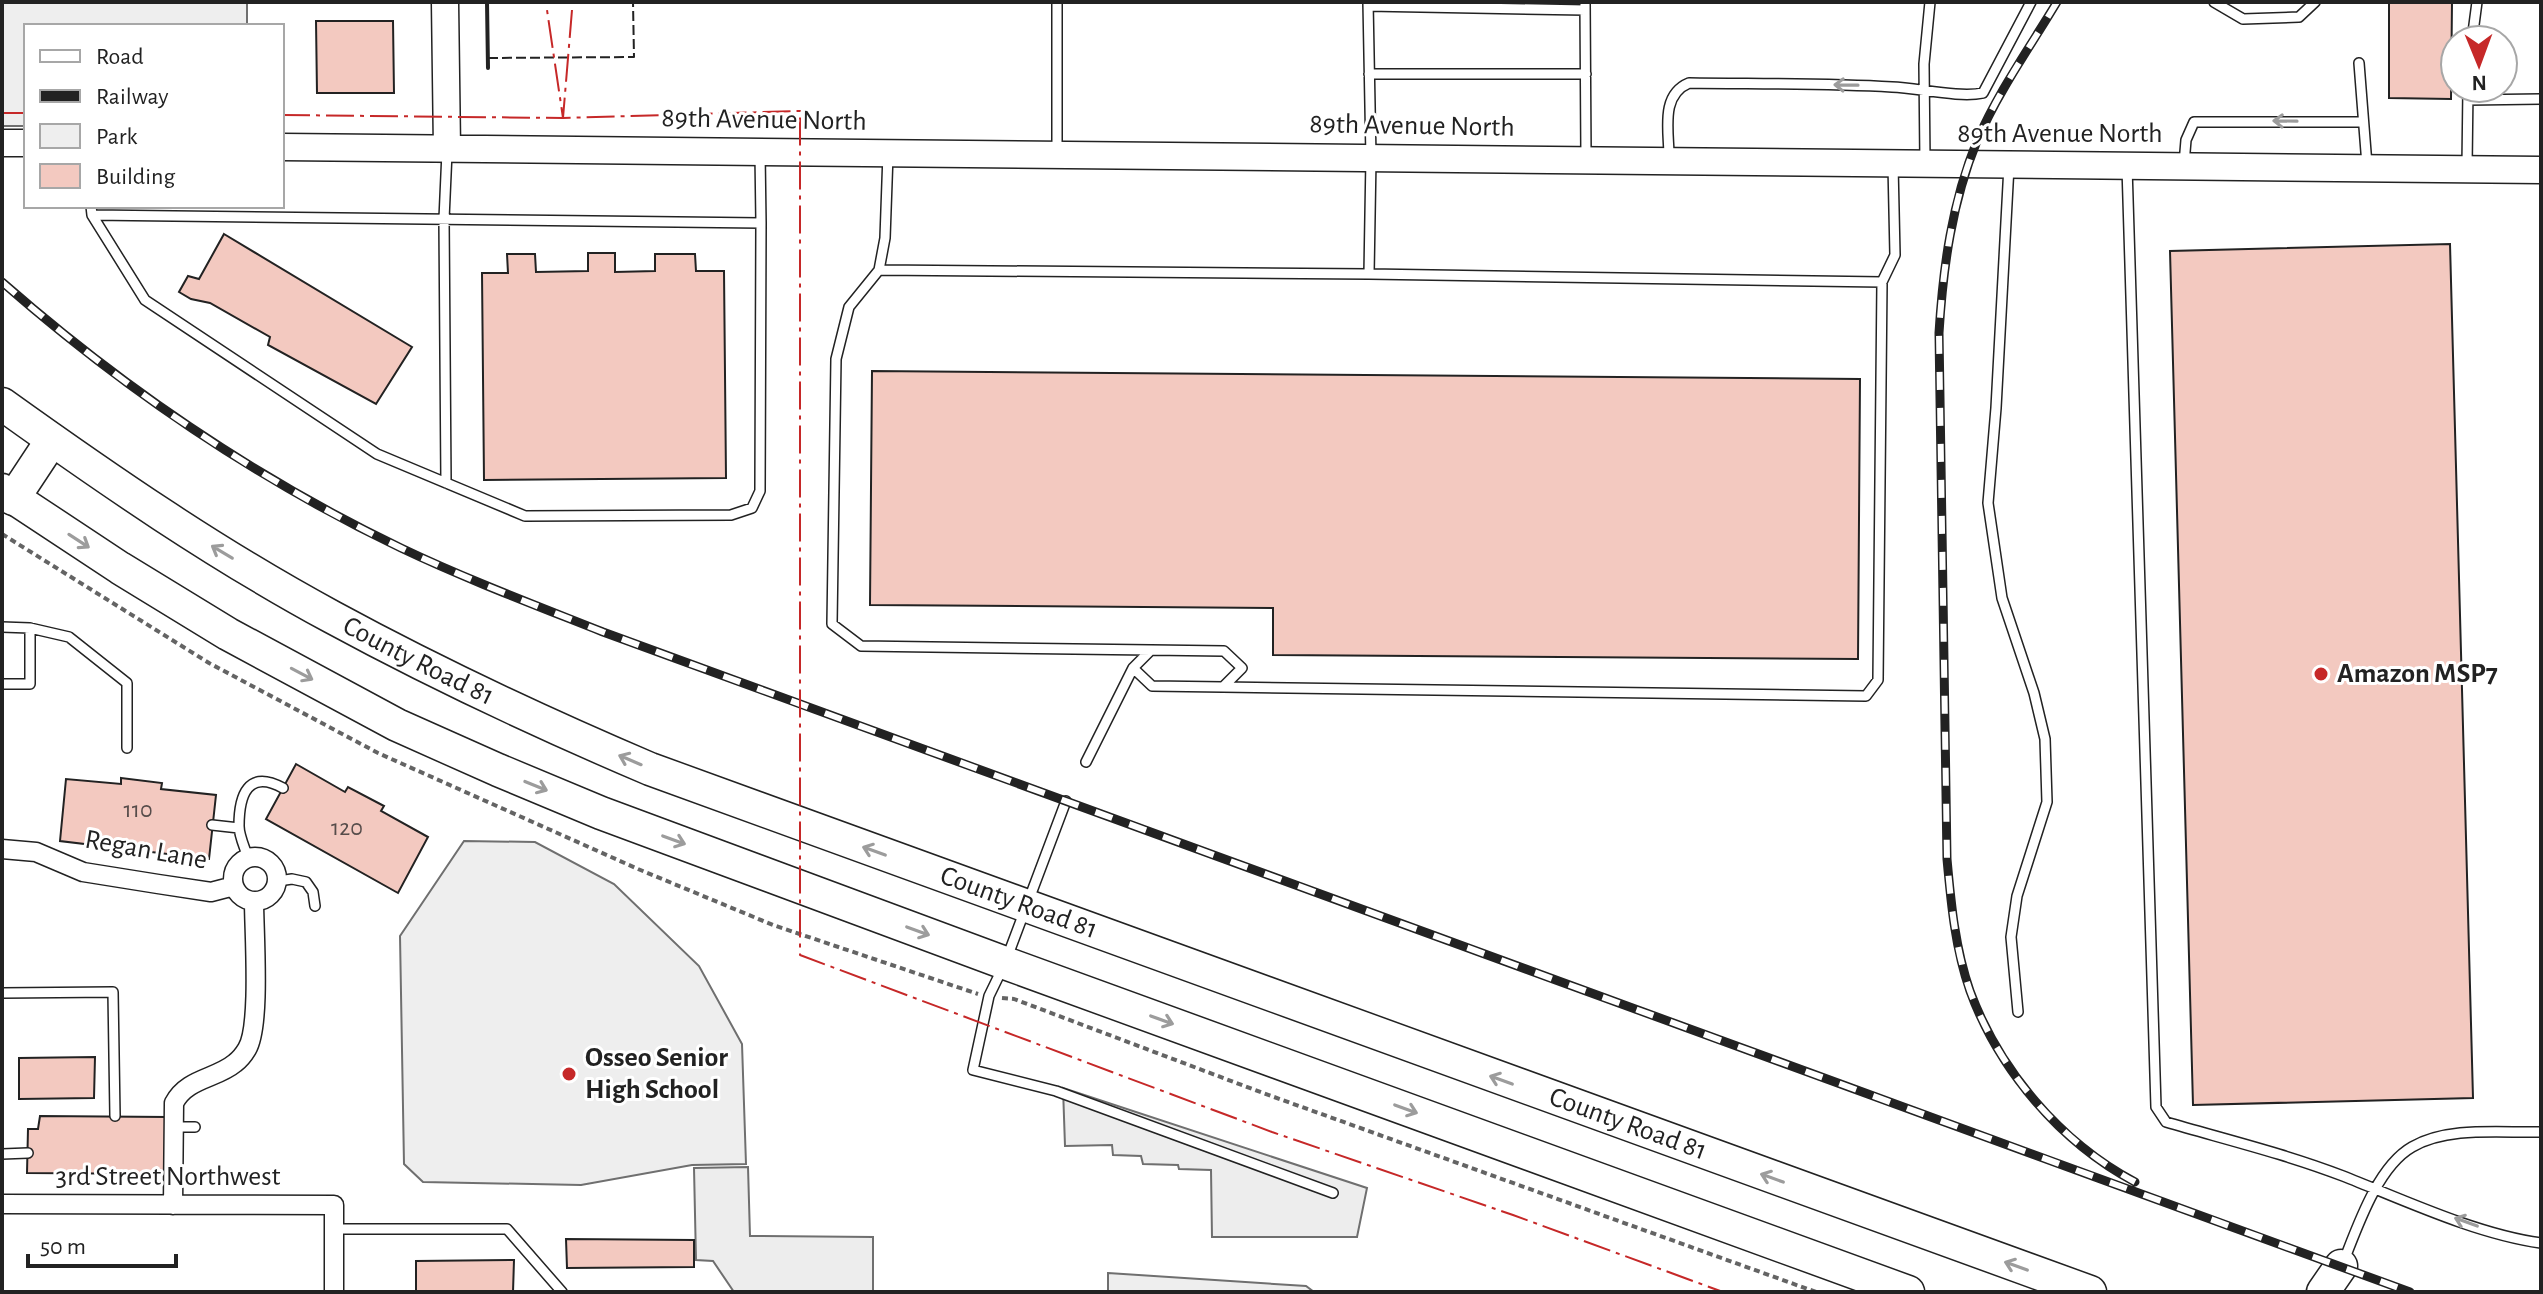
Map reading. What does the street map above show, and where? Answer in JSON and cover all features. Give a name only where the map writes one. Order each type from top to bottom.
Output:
[{"type":"highway","name":"County Road 81","points":[[2,404],[187,531],[331,617],[458,681],[650,769],[2090,1292]]},
{"type":"highway","points":[[52,440],[6,502],[228,634],[397,725],[601,813],[1908,1292]]},
{"type":"street","points":[[445,2],[447,149]]},
{"type":"street","points":[[2,143],[24,143]]},
{"type":"street","name":"89th Avenue North","points":[[284,147],[2541,170]]},
{"type":"street","name":"Regan Lane","points":[[2,849],[36,852],[83,872],[158,884],[211,892],[234,886]]},
{"type":"street","name":"Regan Lane","points":[[254,901],[245,899],[234,886],[235,869],[248,858],[265,859],[277,872],[278,881]]},
{"type":"street","points":[[173,1205],[174,1103],[179,1094],[193,1083],[233,1065],[248,1048],[254,1027],[254,901],[270,896],[278,881]]},
{"type":"street","name":"3rd Street Northwest","points":[[2,1204],[334,1205],[334,1229]]},
{"type":"street","points":[[334,1229],[334,1292]]},
{"type":"lane","points":[[1057,2],[1057,155]]},
{"type":"lane","points":[[1925,165],[1924,88],[1930,2]]},
{"type":"lane","points":[[1670,161],[1668,110],[1678,87],[1689,83],[1924,88],[1972,95],[1983,93],[2031,2]]},
{"type":"lane","points":[[2214,2],[2243,19],[2299,17],[2315,2]]},
{"type":"lane","points":[[2474,24],[2477,2]]},
{"type":"lane","points":[[1369,274],[1371,158],[1368,4],[1585,6],[1586,160]]},
{"type":"lane","points":[[2359,63],[2368,169]]},
{"type":"lane","points":[[1369,74],[1586,74]]},
{"type":"lane","points":[[2519,99],[2541,99]]},
{"type":"lane","points":[[2467,169],[2468,104]]},
{"type":"lane","points":[[2183,166],[2186,140],[2194,122],[2363,122]]},
{"type":"lane","points":[[446,483],[444,219],[447,149]]},
{"type":"lane","points":[[91,211],[145,300],[377,454],[525,516],[731,515],[752,508],[760,491],[760,153]]},
{"type":"lane","points":[[888,153],[885,238],[879,270],[849,307],[836,359],[832,624],[861,646],[1224,651],[1242,668],[1223,687]]},
{"type":"lane","points":[[1133,668],[1152,686],[1866,696],[1878,680],[1882,282],[1895,255],[1893,164]]},
{"type":"lane","points":[[2009,166],[1988,503],[2002,598],[2034,693],[2045,739],[2047,802],[2017,896],[2011,937],[2018,1012]]},
{"type":"lane","points":[[2127,166],[2156,1107],[2166,1122],[2341,1175],[2499,1234],[2541,1243]]},
{"type":"lane","points":[[91,211],[761,223]]},
{"type":"lane","points":[[879,270],[1882,282]]},
{"type":"lane","points":[[2,627],[30,628],[69,637],[127,683],[127,748]]},
{"type":"lane","points":[[2,684],[30,684],[30,628]]},
{"type":"lane","points":[[1086,762],[1133,668],[1151,650]]},
{"type":"lane","points":[[248,858],[239,828],[243,794],[249,785],[259,781],[283,788]]},
{"type":"lane","points":[[1066,801],[1005,963],[989,996],[973,1070],[1056,1091],[1333,1193]]},
{"type":"lane","points":[[212,825],[239,828]]},
{"type":"lane","points":[[278,881],[292,879],[306,882],[313,892],[315,906]]},
{"type":"lane","points":[[2,993],[113,992],[115,1116]]},
{"type":"lane","points":[[174,1127],[195,1127]]},
{"type":"lane","points":[[2335,1283],[2367,1203],[2411,1147],[2430,1140],[2479,1133],[2541,1132]]},
{"type":"lane","points":[[2,1154],[28,1153]]},
{"type":"lane","points":[[334,1229],[507,1229],[562,1292]]},
{"type":"green space","points":[[2,2],[247,2],[247,24],[24,24],[24,126],[2,126]]},
{"type":"green space","points":[[464,841],[535,842],[614,884],[699,966],[742,1044],[746,1164],[692,1165],[581,1185],[423,1182],[404,1164],[400,936]]},
{"type":"green space","points":[[1108,1273],[1306,1286],[1314,1292],[1108,1292]]},
{"type":"shaded area","points":[[1063,1088],[1367,1188],[1357,1237],[1212,1237],[1211,1170],[1143,1164],[1141,1156],[1113,1155],[1112,1145],[1065,1146]]},
{"type":"shaded area","points":[[748,1167],[750,1236],[873,1237],[873,1292],[734,1292],[713,1261],[696,1260],[694,1168]]},
{"type":"building","points":[[2389,2],[2452,2],[2452,24],[2439,24],[2439,99],[2389,98]]},
{"type":"building","points":[[316,21],[393,21],[394,93],[317,93]]},
{"type":"building","points":[[224,234],[412,347],[376,404],[268,345],[270,337],[210,303],[191,299],[179,292],[188,276],[199,279]]},
{"type":"building","name":"Amazon MSP7","points":[[2450,244],[2473,1098],[2193,1105],[2170,251]]},
{"type":"building","points":[[588,253],[615,253],[615,272],[655,271],[655,254],[695,254],[696,271],[724,271],[726,478],[484,480],[482,273],[508,273],[507,254],[535,254],[536,272],[588,271]]},
{"type":"building","points":[[872,371],[1860,379],[1858,659],[1273,655],[1273,608],[870,605]]},
{"type":"building","points":[[296,764],[345,792],[348,787],[384,806],[381,811],[428,837],[398,893],[266,819]]},
{"type":"building","points":[[121,778],[162,783],[161,789],[216,795],[209,859],[60,841],[66,779],[121,784]]},
{"type":"building","points":[[95,1057],[94,1098],[19,1099],[19,1058]]},
{"type":"building","points":[[40,1116],[168,1117],[169,1174],[27,1173],[28,1129],[38,1129]]},
{"type":"building","points":[[566,1239],[694,1240],[694,1267],[567,1268]]},
{"type":"building","points":[[514,1260],[513,1292],[416,1292],[416,1261]]},
{"type":"railway","points":[[2057,2],[2004,87],[1977,141],[1961,187],[1946,259],[1939,333],[1947,859],[1954,925],[1965,975],[1997,1049],[2015,1076],[2057,1125],[2108,1166],[2135,1182]]},
{"type":"railway","points":[[2,282],[143,394],[242,461],[347,521],[476,581],[603,632],[2410,1292]]},
{"type":"fence","points":[[488,58],[634,57],[633,2]]},
{"type":"wall","points":[[487,2],[488,68]]},
{"type":"power","points":[[284,115],[563,118],[547,10]]},
{"type":"power","points":[[572,10],[563,118],[800,111],[800,955],[1272,1132],[1723,1292]]},
{"type":"power","points":[[2,113],[24,113]]},
{"type":"place","name":"Amazon MSP7","points":[[2321,674]]},
{"type":"place","name":"Osseo Senior High School","points":[[569,1074]]}]
